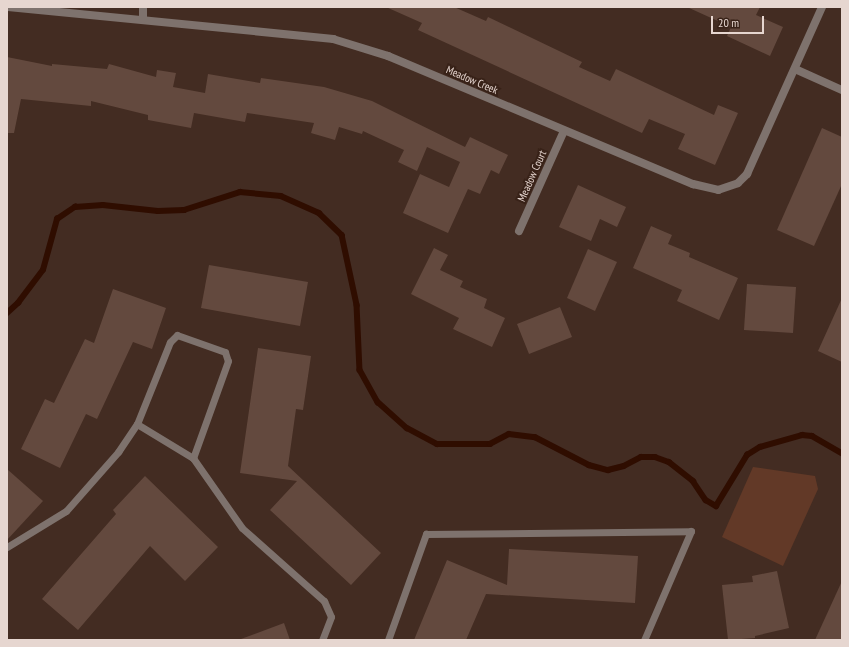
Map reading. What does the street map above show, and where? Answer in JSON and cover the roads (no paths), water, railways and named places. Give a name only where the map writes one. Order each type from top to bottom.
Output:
[{"type":"street","name":"Meadow Creek","points":[[8,7],[144,19],[333,39],[388,56],[693,184],[718,190],[738,183],[748,174],[822,7]]},
{"type":"street","points":[[143,7],[144,19]]},
{"type":"street","points":[[795,69],[842,90]]},
{"type":"street","name":"Meadow Court","points":[[519,231],[564,131]]},
{"type":"lane","points":[[7,547],[66,511],[118,452],[136,424],[170,342],[178,335],[225,352],[228,361],[193,458]]},
{"type":"lane","points":[[136,424],[193,458],[242,528],[324,601],[331,617],[322,640]]},
{"type":"lane","points":[[388,640],[426,534],[691,531],[644,640]]},
{"type":"waterway","points":[[7,313],[18,303],[43,270],[57,219],[75,207],[103,205],[158,211],[184,210],[240,192],[281,196],[319,213],[342,235],[357,305],[360,370],[378,402],[407,428],[437,444],[490,444],[509,434],[535,437],[589,465],[608,470],[624,466],[641,457],[655,457],[669,462],[693,481],[706,500],[716,506],[747,455],[760,447],[802,435],[812,436],[842,453]]}]
